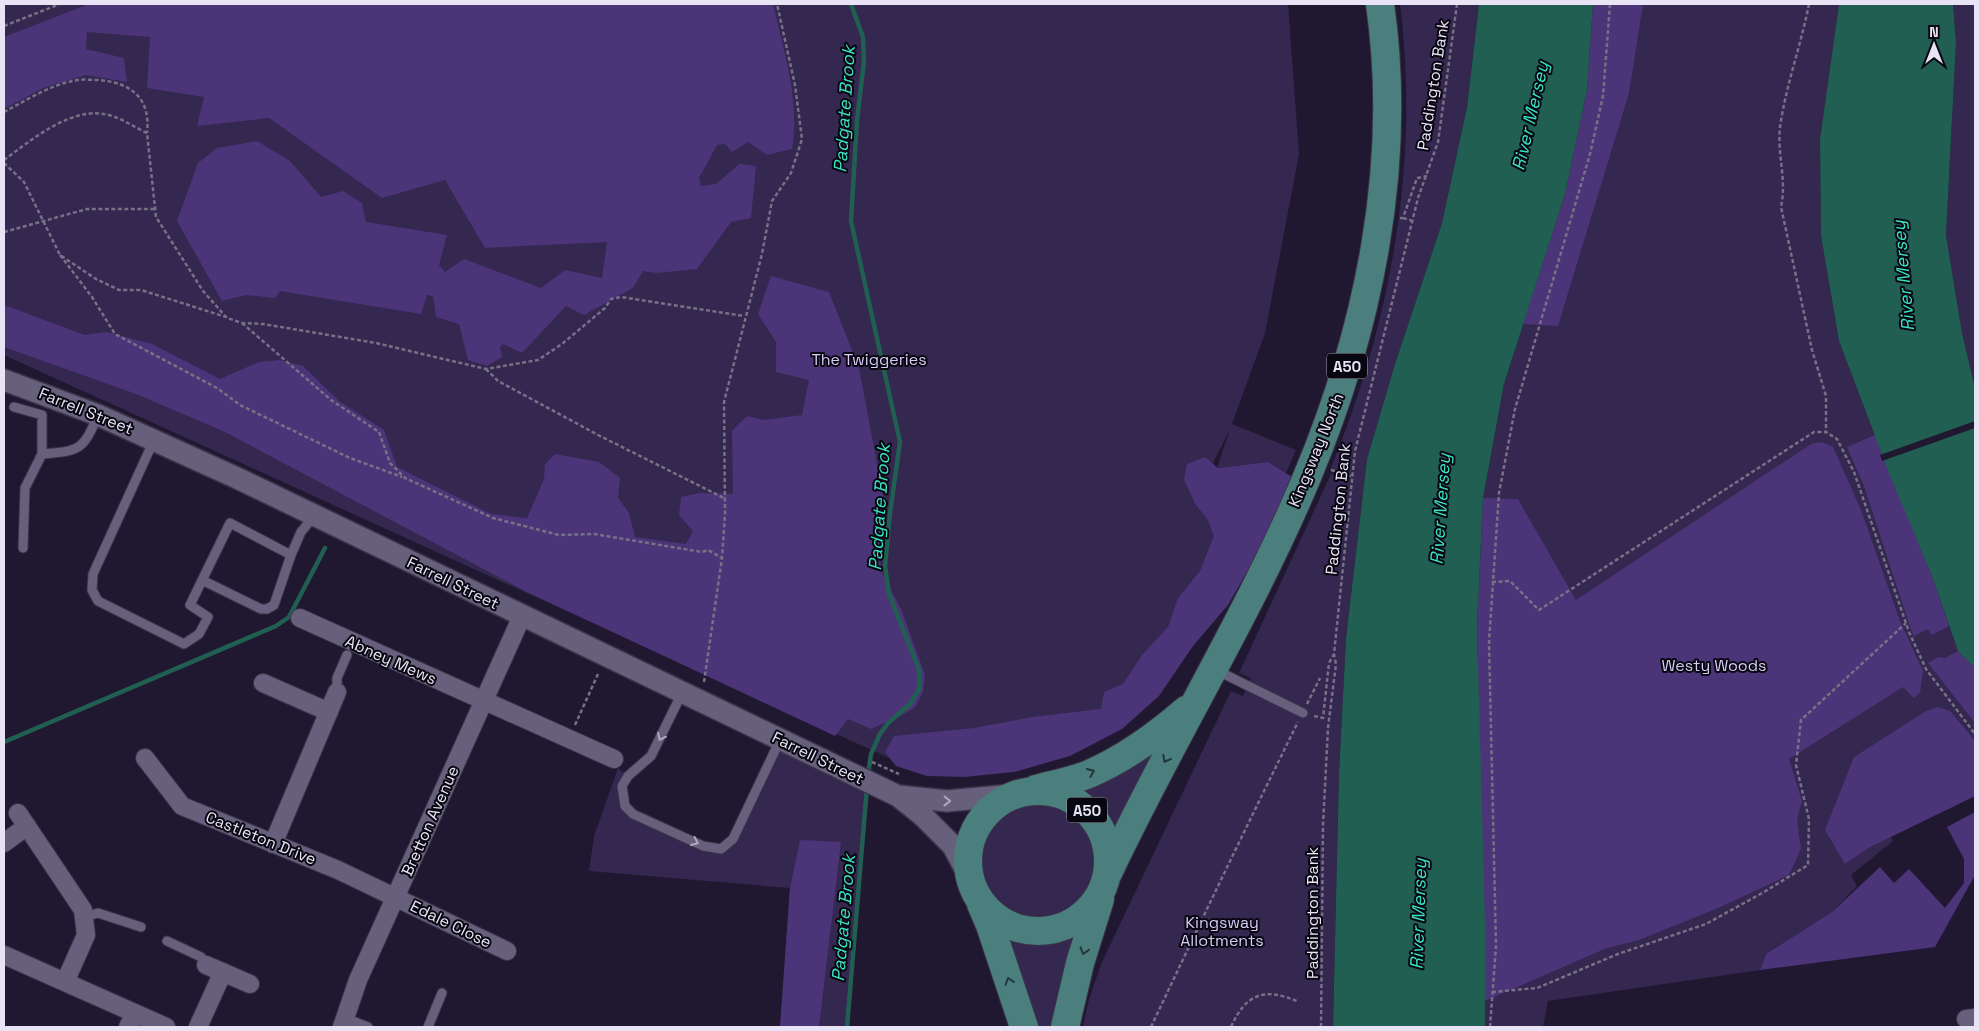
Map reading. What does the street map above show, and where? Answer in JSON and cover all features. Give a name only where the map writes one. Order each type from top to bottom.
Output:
[{"type":"main road","name":"Kingsway North","points":[[1065,1027],[1080,963],[1106,880],[1262,573],[1307,478],[1334,409],[1368,289],[1381,213],[1386,150],[1387,99],[1380,4]]},
{"type":"main road","name":"Kingsway North","points":[[1020,793],[1088,775],[1129,755],[1160,732],[1197,700]]},
{"type":"main road","name":"A50","points":[[973,886],[990,912],[1008,924],[1030,931],[1053,930],[1074,922],[1091,907],[1106,880],[1108,851],[1102,830],[1089,812],[1071,798],[1050,791],[1020,793],[995,805],[971,838],[968,858],[973,886],[990,925],[1024,1027]]},
{"type":"street","name":"Farrell Street","points":[[4,380],[98,415],[154,440],[894,794],[922,815],[953,846],[973,886]]},
{"type":"street","name":"Bretton Avenue","points":[[344,1022],[358,980],[522,616]]},
{"type":"street","name":"Abney Mews","points":[[300,618],[614,760]]},
{"type":"street","points":[[263,682],[329,712]]},
{"type":"street","points":[[273,844],[337,692]]},
{"type":"street","name":"Castleton Drive","points":[[145,758],[182,806],[338,870],[395,897]]},
{"type":"street","name":"Farrell Street","points":[[894,794],[947,801],[1020,793]]},
{"type":"street","points":[[4,843],[22,819],[83,910],[86,935],[65,982]]},
{"type":"street","name":"Edale Close","points":[[395,897],[507,951]]},
{"type":"street","points":[[4,955],[65,982],[132,1020],[166,1027]]},
{"type":"street","points":[[206,965],[250,984]]},
{"type":"street","points":[[198,1027],[223,972]]},
{"type":"lane","points":[[14,407],[42,415],[42,454],[25,488],[23,548]]},
{"type":"lane","points":[[42,454],[73,451],[88,439],[98,415]]},
{"type":"lane","points":[[154,440],[93,574],[92,590],[98,601],[184,644],[199,634],[208,617],[190,604],[230,523],[291,555]]},
{"type":"lane","points":[[202,580],[261,609],[267,609],[274,605],[301,532],[314,516]]},
{"type":"lane","points":[[337,692],[337,678],[347,655]]},
{"type":"lane","points":[[1214,669],[1303,713]]},
{"type":"lane","points":[[689,696],[651,756],[628,776],[622,786],[625,806],[633,814],[703,846],[722,849],[733,839],[780,740]]},
{"type":"lane","points":[[84,917],[98,913],[141,927]]},
{"type":"lane","points":[[167,941],[201,957],[206,965]]},
{"type":"lane","points":[[428,1027],[442,993]]},
{"type":"lane","points":[[344,1022],[368,1027]]},
{"type":"path","points":[[4,26],[60,4]]},
{"type":"path","points":[[689,696],[704,682],[722,558],[724,402],[744,316],[762,254],[772,201],[791,173],[802,139],[796,84],[777,4]]},
{"type":"path","name":"Paddington Bank","points":[[1321,1027],[1323,825],[1328,728],[1336,664],[1334,654],[1351,476],[1361,423],[1386,332],[1412,221],[1438,142],[1456,4]]},
{"type":"path","points":[[1490,1027],[1496,946],[1489,642],[1499,493],[1515,409],[1590,154],[1602,96],[1610,4]]},
{"type":"path","points":[[1809,4],[1805,28],[1788,81],[1780,129],[1779,163],[1785,191],[1781,207],[1812,350],[1826,396],[1826,432]]},
{"type":"path","points":[[4,112],[45,90],[80,79],[107,81],[131,88],[141,98],[148,118],[147,133],[156,217],[203,291],[227,318]]},
{"type":"path","points":[[147,133],[105,114],[85,113],[46,129],[4,161],[24,182],[42,222],[60,255],[92,297],[115,334],[209,384],[240,405],[350,458],[405,478],[493,518],[559,535],[594,534],[702,552],[708,550],[722,558]]},
{"type":"path","points":[[1412,221],[1401,218],[1417,178],[1427,176]]},
{"type":"path","points":[[4,232],[87,209],[155,209]]},
{"type":"path","points":[[60,255],[96,279],[119,290],[141,290],[242,323],[376,343],[486,369],[538,360],[562,344],[612,300],[621,297],[744,316]]},
{"type":"path","points":[[242,323],[331,400],[379,432],[390,463],[405,478]]},
{"type":"path","points":[[486,369],[498,381],[600,436],[724,498]]},
{"type":"path","points":[[1492,582],[1510,581],[1539,610],[1814,432],[1826,432],[1837,439],[1854,472],[1906,623],[1926,669],[1975,734]]},
{"type":"path","points":[[1330,470],[1351,476]]},
{"type":"path","points":[[1492,992],[1537,988],[1618,954],[1706,924],[1764,892],[1808,864],[1809,819],[1796,765],[1801,720],[1906,623]]},
{"type":"path","points":[[1303,713],[1323,718],[1328,663],[1334,654]]},
{"type":"path","points":[[568,738],[598,674]]},
{"type":"path","points":[[1151,1027],[1238,842],[1320,678]]},
{"type":"path","points":[[1231,1027],[1239,1009],[1250,1000],[1261,995],[1271,993],[1299,1002]]},
{"type":"green space","name":"The Twiggeries","points":[[4,4],[1288,4],[1299,154],[1265,333],[1232,424],[1296,450],[1286,473],[1268,462],[1217,468],[1230,429],[1201,487],[1266,515],[1128,722],[922,773],[4,355]]},
{"type":"green space","points":[[89,4],[773,4],[790,76],[794,112],[792,149],[767,155],[748,142],[732,152],[725,144],[717,145],[699,178],[701,186],[716,184],[739,164],[756,166],[751,218],[731,222],[697,269],[657,273],[643,271],[633,288],[584,315],[566,306],[522,353],[503,344],[500,347],[502,357],[487,366],[468,360],[459,324],[436,317],[433,296],[427,295],[421,314],[280,291],[275,298],[246,295],[222,301],[177,221],[198,163],[217,148],[257,141],[290,161],[321,197],[343,191],[362,203],[366,222],[447,235],[439,265],[445,272],[464,259],[541,288],[565,270],[602,278],[607,242],[485,248],[445,180],[382,198],[269,118],[197,126],[204,97],[147,88],[150,37],[87,32],[86,49],[124,58],[127,82],[86,75],[43,88],[4,109],[4,37]]},
{"type":"green space","name":"Kingsway Allotments","points":[[1400,4],[1479,4],[1467,107],[1442,223],[1395,364],[1367,459],[1346,638],[1339,773],[1333,1027],[1083,1027],[1088,1003],[1101,964],[1231,691],[1243,696],[1251,678],[1239,673],[1331,474],[1347,478],[1350,476],[1330,470],[1351,414],[1369,357],[1384,299],[1395,241],[1403,182],[1406,123],[1405,64]]},
{"type":"green space","name":"Westy Woods","points":[[1593,4],[1839,4],[1820,139],[1821,236],[1839,341],[1891,478],[1932,576],[1958,651],[1975,668],[1975,796],[1891,837],[1893,841],[1851,875],[1857,886],[1832,912],[1766,954],[1760,970],[1548,1001],[1543,1027],[1485,1027],[1483,498],[1504,384],[1565,194],[1587,90]]},
{"type":"green space","points":[[1593,4],[1643,4],[1629,93],[1558,326],[1523,324],[1565,194],[1587,90]]},
{"type":"green space","points":[[1953,4],[1975,4],[1975,388],[1962,333],[1946,235],[1956,42]]},
{"type":"green space","points":[[771,276],[829,292],[859,368],[883,496],[880,569],[901,609],[925,675],[923,692],[915,707],[871,729],[848,719],[835,736],[525,591],[223,431],[136,394],[4,347],[4,305],[85,335],[107,332],[152,344],[220,379],[259,362],[280,360],[303,366],[339,401],[384,430],[397,467],[491,514],[527,518],[544,479],[545,464],[555,454],[599,462],[620,478],[618,498],[629,513],[635,537],[686,544],[693,531],[679,515],[681,497],[699,493],[733,494],[732,431],[747,416],[763,420],[802,415],[809,380],[776,372],[776,342],[758,314]]},
{"type":"green space","points":[[1875,435],[1932,576],[1949,626],[1932,635],[1928,629],[1914,636],[1911,630],[1864,486],[1847,447]]},
{"type":"green space","points":[[1822,442],[1833,447],[1861,510],[1900,621],[1923,671],[1920,693],[1914,698],[1903,687],[1789,759],[1802,801],[1797,820],[1801,849],[1789,875],[1718,908],[1639,940],[1607,948],[1485,1001],[1477,627],[1483,498],[1518,499],[1576,600],[1811,444]]},
{"type":"green space","points":[[1205,457],[1218,468],[1268,462],[1294,478],[1255,558],[1228,605],[1193,646],[1159,696],[1122,729],[1070,756],[1014,772],[964,777],[927,776],[896,766],[885,752],[894,736],[974,728],[1032,717],[1101,709],[1104,692],[1123,684],[1142,655],[1168,627],[1178,598],[1200,571],[1214,536],[1208,520],[1196,505],[1184,480],[1187,464]]},
{"type":"green space","points":[[1958,651],[1975,668],[1975,723],[1928,663],[1938,657],[1945,658]]},
{"type":"green space","points":[[1938,707],[1950,711],[1975,741],[1975,796],[1870,847],[1845,864],[1825,830],[1854,757],[1926,711]]},
{"type":"green space","points":[[1160,742],[1117,835],[1104,815],[1074,787]]},
{"type":"green space","points":[[777,747],[866,791],[847,1027],[780,1027],[790,888],[589,871],[594,836],[618,768],[628,776],[622,786],[625,806],[703,846],[728,844]]},
{"type":"green space","points":[[1038,802],[1060,806],[1079,819],[1092,838],[1096,860],[1092,882],[1079,901],[1060,914],[1038,918],[1016,914],[997,901],[984,882],[980,860],[984,838],[997,819],[1016,806]]},
{"type":"green space","points":[[1975,812],[1975,875],[1935,947],[1760,970],[1766,954],[1832,912],[1880,867],[1894,883],[1909,869],[1945,908],[1964,883],[1964,859],[1947,827]]},
{"type":"green space","points":[[800,840],[841,842],[819,1027],[780,1027],[790,888]]},
{"type":"green space","points":[[1084,927],[1058,1027],[1034,1027],[1005,932],[1027,938],[1045,939],[1063,936]]},
{"type":"water","name":"River Mersey","points":[[1479,4],[1593,4],[1587,90],[1565,194],[1504,384],[1483,498],[1477,627],[1485,921],[1485,1027],[1333,1027],[1339,773],[1346,638],[1367,459],[1395,364],[1442,223],[1467,107]]},
{"type":"water","name":"River Mersey","points":[[1839,4],[1953,4],[1956,42],[1946,235],[1962,333],[1975,388],[1975,668],[1958,651],[1932,576],[1891,478],[1839,341],[1821,236],[1820,139]]},
{"type":"pier","points":[[1975,421],[1975,428],[1882,461],[1880,455]]},
{"type":"waterway","name":"Padgate Brook","points":[[851,4],[863,37],[864,61],[857,120],[851,221],[900,442],[885,566],[889,594],[919,670],[919,689],[910,704],[888,723],[880,734],[871,754],[868,775]]},
{"type":"waterway","points":[[4,742],[276,626],[289,617],[325,548]]},
{"type":"waterway","name":"Padgate Brook","points":[[847,1027],[867,787]]}]
